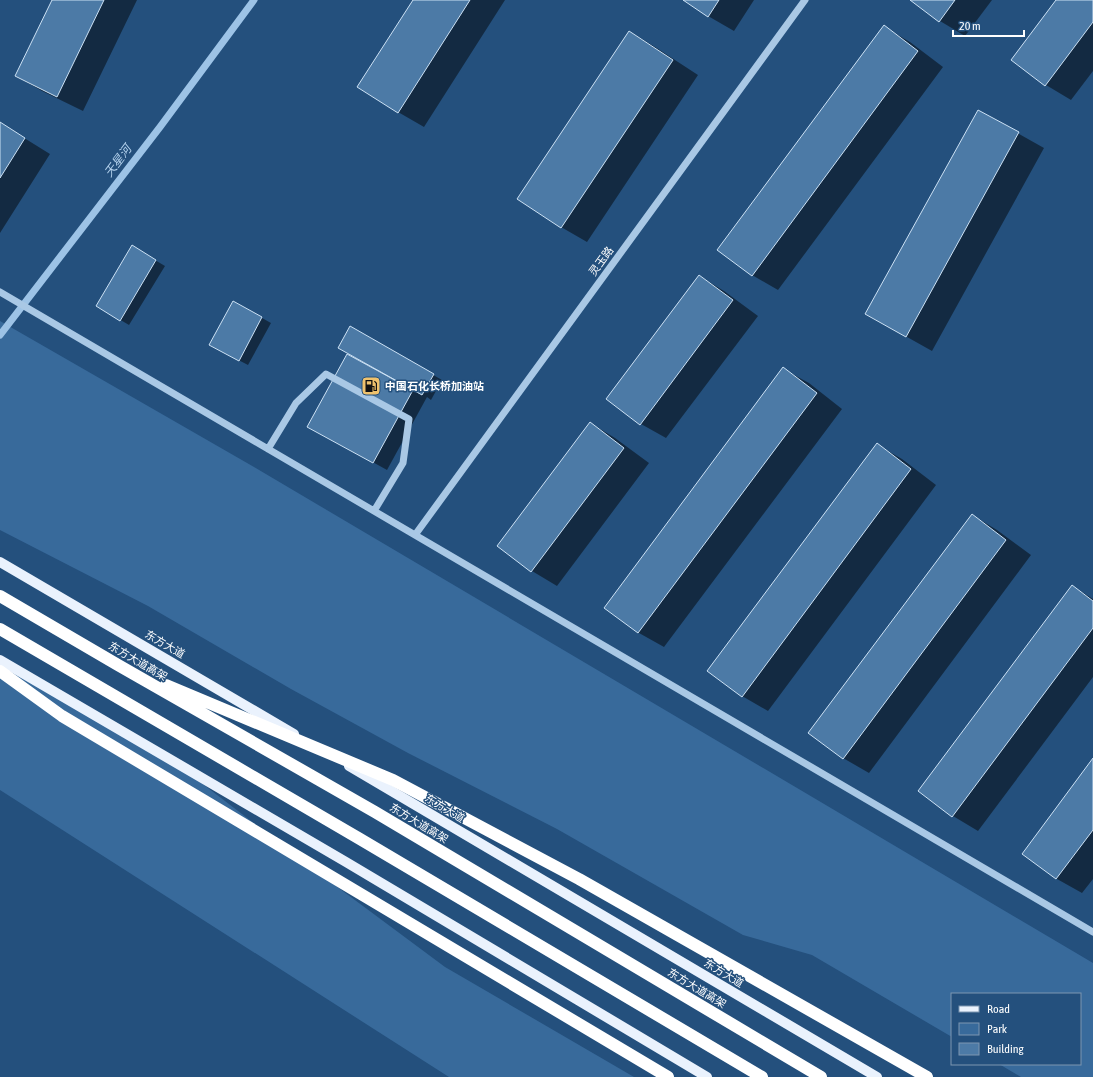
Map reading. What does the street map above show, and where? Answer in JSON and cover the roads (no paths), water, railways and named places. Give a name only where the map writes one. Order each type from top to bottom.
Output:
[{"type":"highway","name":"东方大道高架","points":[[0,596],[375,812],[821,1077]]},
{"type":"highway","points":[[0,629],[360,839],[762,1077]]},
{"type":"highway","points":[[118,665],[393,780],[579,879],[927,1077]]},
{"type":"highway","points":[[0,671],[62,716],[668,1077]]},
{"type":"main road","name":"东方大道","points":[[0,562],[877,1077]]},
{"type":"main road","points":[[0,660],[346,862],[707,1077]]},
{"type":"street","name":"灵玉路","points":[[415,535],[805,0]]},
{"type":"street","points":[[0,292],[1093,932]]},
{"type":"street","points":[[268,449],[296,403],[326,374],[409,419],[403,463],[374,511]]},
{"type":"waterway","name":"天星河","points":[[0,335],[160,127],[254,0]]},
{"type":"place","name":"中国石化长桥加油站","points":[[371,386]]}]
